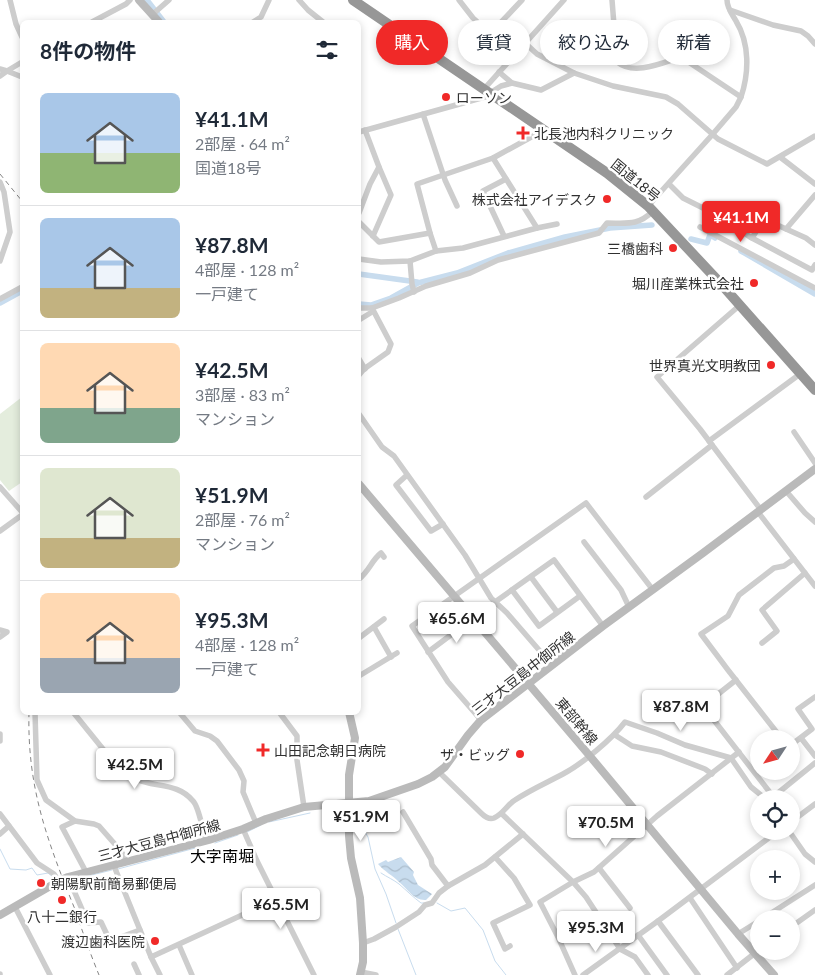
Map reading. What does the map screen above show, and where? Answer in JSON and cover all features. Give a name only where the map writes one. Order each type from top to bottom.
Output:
[{"type":"highway","name":"国道18号","points":[[353,0],[607,173],[651,208],[815,390]]},
{"type":"main road","points":[[139,0],[156,11],[158,20]]},
{"type":"main road","name":"三才大豆島中御所線","points":[[0,915],[59,881],[86,872],[210,840],[304,807],[369,801],[418,784],[440,773],[481,720],[603,626],[815,469]]},
{"type":"main road","name":"東部幹線","points":[[361,486],[474,618],[738,934],[750,945]]},
{"type":"main road","points":[[350,715],[355,738],[349,775],[349,836],[351,858],[360,898],[363,943],[360,974]]},
{"type":"main road","name":"東部幹線","points":[[763,960],[774,975]]},
{"type":"street","points":[[10,0],[20,33]]},
{"type":"street","points":[[156,11],[169,0]]},
{"type":"street","points":[[256,20],[260,17],[269,0]]},
{"type":"street","points":[[299,0],[320,20]]},
{"type":"street","points":[[459,0],[475,20]]},
{"type":"street","points":[[503,20],[522,0]]},
{"type":"street","points":[[530,37],[564,0]]},
{"type":"street","points":[[612,0],[617,62],[632,68],[652,67],[681,57],[740,97]]},
{"type":"street","points":[[361,318],[413,286],[426,286],[470,273],[498,260],[599,233],[607,223],[636,223],[645,219],[669,184],[736,107],[740,97],[747,67],[746,50],[743,35],[727,6],[727,0]]},
{"type":"street","points":[[95,20],[127,1]]},
{"type":"street","points":[[730,10],[773,26],[801,31],[815,44]]},
{"type":"street","points":[[260,17],[264,20]]},
{"type":"street","points":[[530,47],[537,54],[574,73],[612,86],[666,97],[678,104],[712,135],[767,164],[815,136]]},
{"type":"street","points":[[0,76],[20,63]]},
{"type":"street","points":[[489,92],[499,72],[505,65]]},
{"type":"street","points":[[0,69],[20,76]]},
{"type":"street","points":[[499,72],[512,82],[541,90],[574,73]]},
{"type":"street","points":[[374,236],[391,195],[361,131],[423,114],[489,92],[512,82]]},
{"type":"street","points":[[423,114],[444,176],[457,206]]},
{"type":"street","points":[[436,251],[417,184],[493,158],[544,130]]},
{"type":"street","points":[[780,157],[815,184]]},
{"type":"street","points":[[493,158],[537,228]]},
{"type":"street","points":[[361,208],[379,167]]},
{"type":"street","points":[[504,236],[483,191],[506,179]]},
{"type":"street","points":[[0,182],[4,192],[10,232],[0,261]]},
{"type":"street","points":[[669,184],[683,198],[723,218],[752,238],[812,270],[815,266]]},
{"type":"street","points":[[786,229],[815,195]]},
{"type":"street","points":[[752,238],[764,219],[806,238],[815,245]]},
{"type":"street","points":[[361,224],[379,242],[430,232]]},
{"type":"street","points":[[361,259],[381,262],[410,261],[436,251],[463,248],[557,224]]},
{"type":"street","points":[[700,227],[815,288]]},
{"type":"street","points":[[410,261],[413,286]]},
{"type":"street","points":[[0,299],[20,288]]},
{"type":"street","points":[[740,305],[656,377],[710,443],[814,584]]},
{"type":"street","points":[[361,308],[372,310]]},
{"type":"street","points":[[361,373],[388,352],[391,344],[372,310]]},
{"type":"street","points":[[361,362],[365,368]]},
{"type":"street","points":[[646,497],[710,443],[800,374]]},
{"type":"street","points":[[361,417],[382,447],[394,456],[443,524],[495,602],[507,613],[552,665]]},
{"type":"street","points":[[794,432],[815,463]]},
{"type":"street","points":[[407,475],[396,485],[431,531],[443,524]]},
{"type":"street","points":[[0,487],[20,512]]},
{"type":"street","points":[[786,491],[815,522]]},
{"type":"street","points":[[481,720],[448,682],[412,626],[586,503],[653,590]]},
{"type":"street","points":[[0,531],[20,516]]},
{"type":"street","points":[[584,542],[620,590],[629,607]]},
{"type":"street","points":[[361,577],[368,572],[375,558],[381,552],[384,557]]},
{"type":"street","points":[[775,730],[701,634],[728,616],[739,596],[752,585],[774,568],[784,566],[794,559]]},
{"type":"street","points":[[428,652],[554,560],[603,626]]},
{"type":"street","points":[[762,643],[777,631],[762,610],[805,573]]},
{"type":"street","points":[[531,577],[557,612]]},
{"type":"street","points":[[512,590],[539,626],[580,596]]},
{"type":"street","points":[[361,637],[384,620]]},
{"type":"street","points":[[374,627],[391,657]]},
{"type":"street","points":[[0,630],[7,632],[0,636]]},
{"type":"street","points":[[361,675],[397,653]]},
{"type":"street","points":[[736,680],[703,706],[750,764]]},
{"type":"street","points":[[815,697],[798,709],[812,729],[801,738],[815,756]]},
{"type":"street","points":[[35,715],[37,780],[42,794],[46,800],[75,821],[99,826],[128,862]]},
{"type":"street","points":[[74,715],[111,759],[114,760],[122,772],[149,784],[174,787],[194,801],[205,837],[210,840]]},
{"type":"street","points":[[181,715],[195,732],[210,736],[217,741],[238,770],[244,781],[243,792],[256,823]]},
{"type":"street","points":[[281,715],[297,736],[297,760],[304,807]]},
{"type":"street","points":[[440,773],[488,819],[493,819],[502,814],[513,801],[565,773],[615,735],[625,722],[685,745],[731,758],[755,790]]},
{"type":"street","points":[[0,734],[0,741]]},
{"type":"street","points":[[615,735],[632,746],[661,752],[705,769],[712,774]]},
{"type":"street","points":[[510,946],[506,949],[492,923],[540,902],[594,872],[667,808],[739,752]]},
{"type":"street","points":[[783,790],[815,762]]},
{"type":"street","points":[[800,815],[815,805]]},
{"type":"street","points":[[403,812],[432,859],[432,865],[448,886]]},
{"type":"street","points":[[0,814],[37,863],[54,874],[59,881]]},
{"type":"street","points":[[502,814],[573,882],[620,949],[635,957],[648,975]]},
{"type":"street","points":[[75,821],[62,827],[86,872]]},
{"type":"street","points":[[0,834],[9,826]]},
{"type":"street","points":[[243,829],[314,975]]},
{"type":"street","points":[[363,943],[374,940],[419,912],[425,905],[432,903],[439,893],[448,886],[495,857],[523,834]]},
{"type":"street","points":[[583,975],[658,922],[766,840]]},
{"type":"street","points":[[795,840],[805,854],[815,862]]},
{"type":"street","points":[[495,857],[514,878],[530,905]]},
{"type":"street","points":[[114,866],[160,975]]},
{"type":"street","points":[[599,868],[630,908]]},
{"type":"street","points":[[68,878],[88,923],[101,922],[110,941],[140,930]]},
{"type":"street","points":[[800,895],[815,885]]},
{"type":"street","points":[[151,957],[276,898]]},
{"type":"street","points":[[690,898],[737,968]]},
{"type":"street","points":[[776,910],[792,900]]},
{"type":"street","points":[[540,902],[575,975]]},
{"type":"street","points":[[15,907],[50,975]]},
{"type":"street","points":[[800,921],[815,910]]},
{"type":"street","points":[[658,922],[698,975]]},
{"type":"street","points":[[738,934],[750,927]]},
{"type":"street","points":[[638,935],[667,975]]},
{"type":"street","points":[[179,945],[192,975]]},
{"type":"street","points":[[727,975],[750,958]]},
{"type":"street","points":[[134,964],[139,975]]},
{"type":"street","points":[[360,974],[376,975]]},
{"type":"green space","points":[[20,399],[20,483],[9,491],[0,480],[0,414]]},
{"type":"water","points":[[401,857],[414,872],[413,875],[418,885],[432,894],[426,900],[415,897],[378,864]]},
{"type":"waterway","points":[[147,0],[162,20]]},
{"type":"waterway","points":[[361,304],[371,305],[391,298],[418,283],[457,273],[508,253],[565,237],[610,228],[652,225]]},
{"type":"waterway","points":[[691,239],[707,243],[710,235],[715,238]]},
{"type":"waterway","points":[[741,251],[815,294]]},
{"type":"waterway","points":[[361,274],[417,282]]},
{"type":"waterway","points":[[0,303],[20,292]]},
{"type":"waterway","points":[[355,808],[368,837],[375,869],[396,923]]},
{"type":"waterway","points":[[269,822],[310,813]]},
{"type":"waterway","points":[[247,832],[261,825]]},
{"type":"waterway","points":[[215,843],[238,835]]},
{"type":"waterway","points":[[118,869],[199,847]]},
{"type":"waterway","points":[[0,849],[10,869],[26,870],[32,868],[37,875],[48,873],[53,877]]},
{"type":"waterway","points":[[76,879],[112,870]]},
{"type":"waterway","points":[[381,873],[399,884],[421,903],[424,903]]},
{"type":"waterway","points":[[437,903],[451,911],[465,908],[483,930],[495,961],[506,975]]},
{"type":"waterway","points":[[398,929],[416,975]]},
{"type":"railway","points":[[0,174],[20,199]]},
{"type":"railway","points":[[29,715],[31,765],[47,836],[99,975]]},
{"type":"place","name":"ローソン","points":[[446,97]]},
{"type":"place","name":"北長池内科クリニック","points":[[523,133]]},
{"type":"place","name":"株式会社アイデスク","points":[[607,199]]},
{"type":"place","name":"三橋歯科","points":[[673,248]]},
{"type":"place","name":"堀川産業株式会社","points":[[754,283]]},
{"type":"place","name":"世界真光文明教団","points":[[771,365]]},
{"type":"place","name":"山田記念朝日病院","points":[[263,750]]},
{"type":"place","name":"ザ・ビッグ","points":[[520,754]]},
{"type":"place","name":"朝陽駅前簡易郵便局","points":[[41,883]]},
{"type":"place","name":"八十二銀行","points":[[62,900]]},
{"type":"place","name":"渡辺歯科医院","points":[[155,941]]},
{"type":"district","name":"大字南堀","points":[[222,855]]}]
